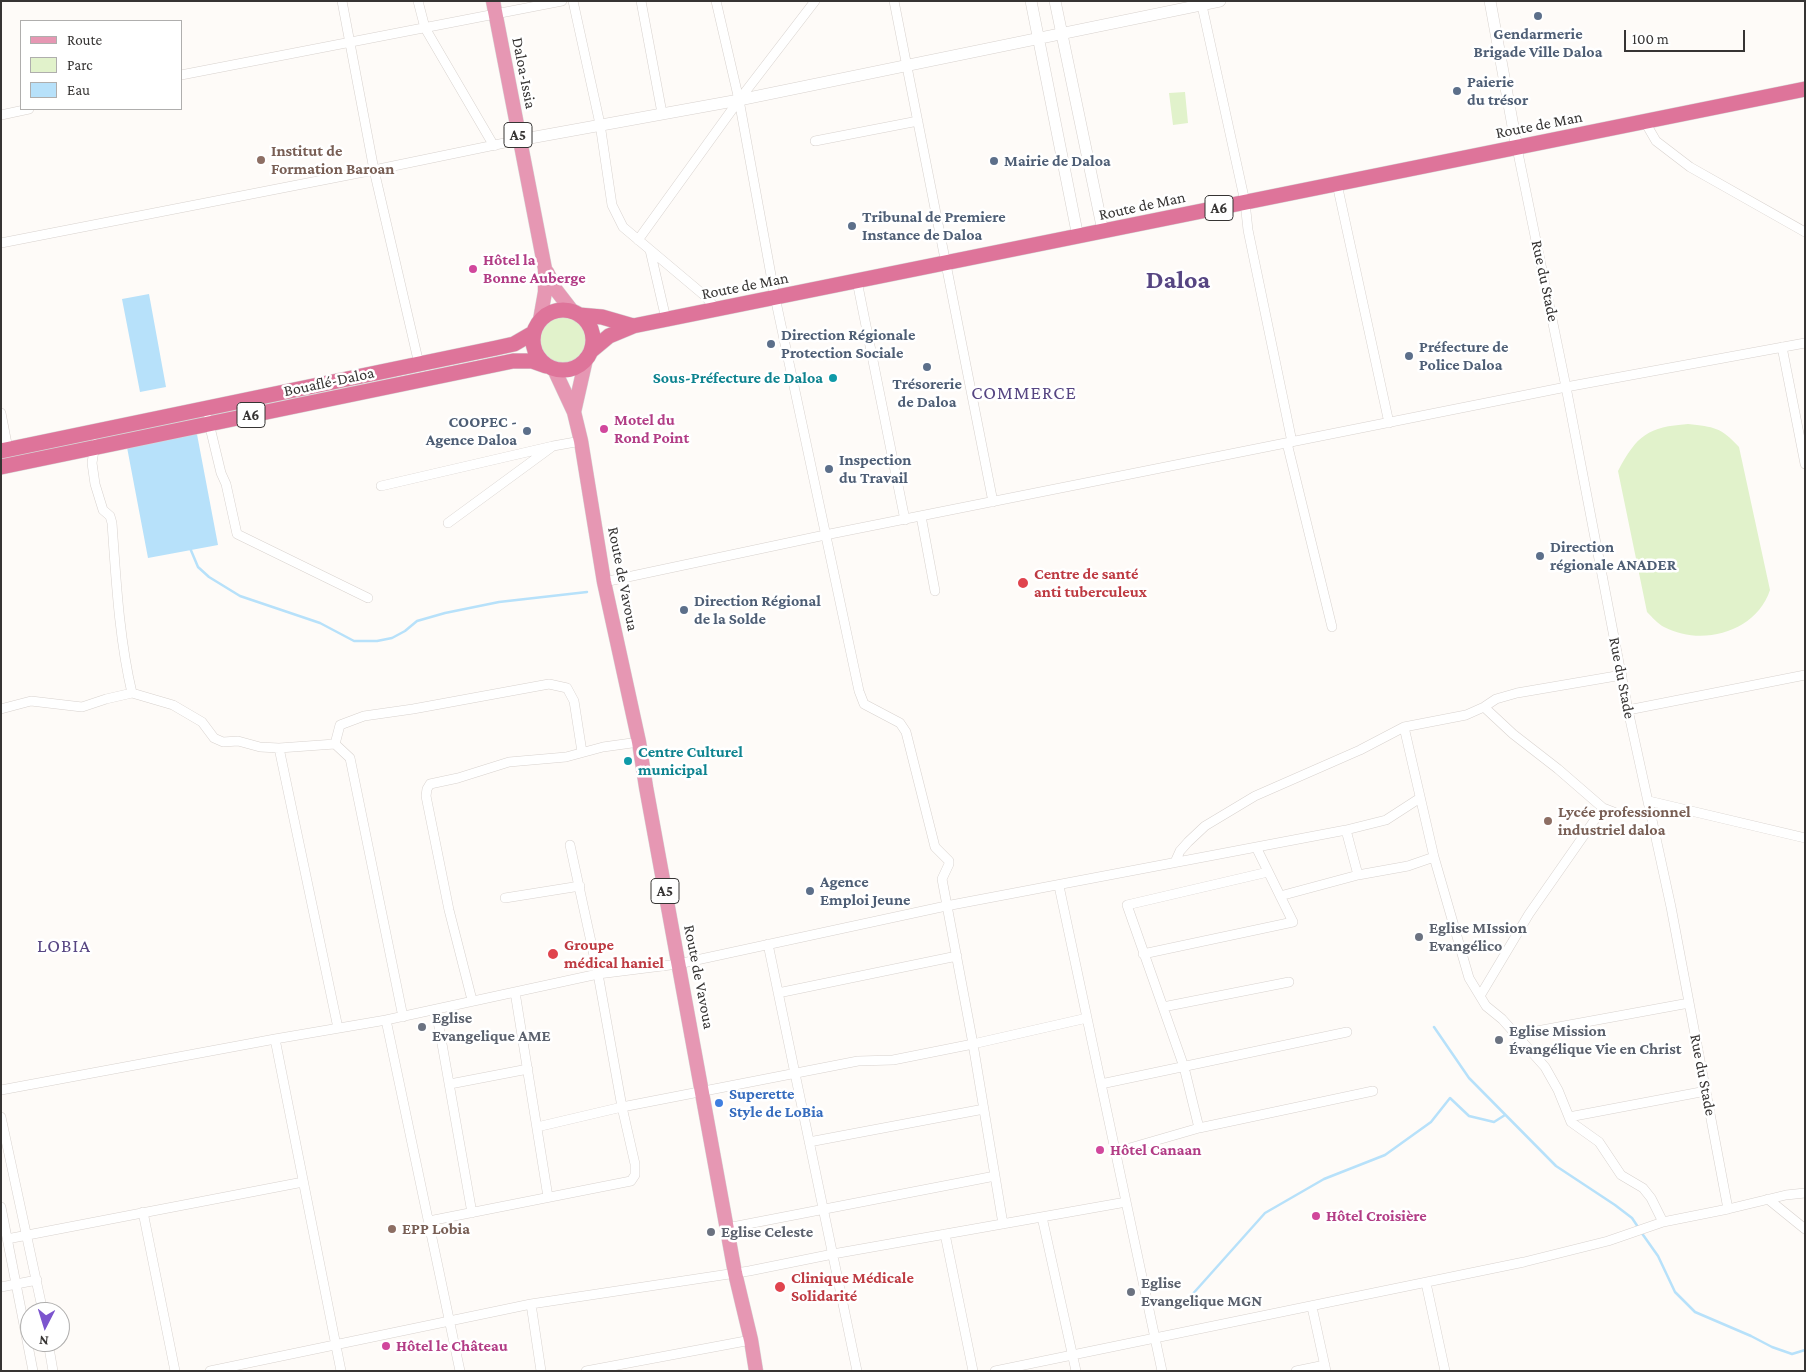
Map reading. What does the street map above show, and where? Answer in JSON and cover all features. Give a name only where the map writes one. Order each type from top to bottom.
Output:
[{"type":"highway","name":"Route de Man","points":[[633,326],[665,315],[716,309],[1805,89]]},
{"type":"highway","points":[[566,310],[576,313],[588,323],[592,334],[589,355],[571,369],[550,368],[541,361],[534,351],[532,339],[537,326],[552,312],[566,310]]},
{"type":"highway","name":"A6","points":[[576,313],[602,317],[633,326]]},
{"type":"highway","name":"Bouaflé-Daloa","points":[[1,467],[204,408],[514,344],[537,326]]},
{"type":"highway","name":"A6","points":[[589,355],[609,336],[633,326]]},
{"type":"highway","name":"Bouaflé-Daloa","points":[[5,450],[210,423],[292,408],[513,361],[532,361],[550,368]]},
{"type":"main road","name":"Daloa-Issia","points":[[494,8],[545,269]]},
{"type":"main road","name":"A5","points":[[545,269],[556,290],[576,313]]},
{"type":"main road","name":"A5","points":[[537,326],[545,292],[545,269]]},
{"type":"main road","name":"A5","points":[[574,412],[589,355]]},
{"type":"main road","name":"A5","points":[[550,368],[574,412]]},
{"type":"main road","name":"Route de Vavoua","points":[[574,412],[604,582],[640,742],[646,787],[678,964],[735,1273],[751,1340],[756,1371]]},
{"type":"street","points":[[342,1],[374,170],[419,364]]},
{"type":"street","points":[[418,1],[425,28],[494,146]]},
{"type":"street","points":[[182,75],[425,28],[494,8],[562,1]]},
{"type":"street","points":[[573,1],[600,124],[612,204],[623,227],[705,296],[716,309]]},
{"type":"street","points":[[641,1],[662,113]]},
{"type":"street","points":[[716,1],[739,100],[775,297],[861,698],[864,704],[900,723],[906,732],[935,846],[949,861],[942,879],[946,906],[973,1044],[1003,1224]]},
{"type":"street","points":[[638,240],[739,100],[815,1]]},
{"type":"street","points":[[894,1],[993,502]]},
{"type":"street","points":[[1031,1],[1078,237]]},
{"type":"street","points":[[1056,1],[1103,231]]},
{"type":"street","points":[[1,243],[600,124],[739,100],[1201,3],[1220,1]]},
{"type":"street","points":[[1490,1],[1517,148]]},
{"type":"street","points":[[1201,3],[1246,202],[1248,230],[1289,443],[1332,627]]},
{"type":"street","points":[[1,115],[24,110]]},
{"type":"street","points":[[814,141],[918,121]]},
{"type":"street","points":[[1645,122],[1656,142],[1690,168],[1805,232]]},
{"type":"street","name":"Rue du Stade","points":[[1517,148],[1566,387],[1628,710],[1652,814],[1728,1209]]},
{"type":"street","points":[[1337,184],[1388,423]]},
{"type":"street","points":[[650,250],[665,315]]},
{"type":"street","points":[[856,281],[905,520]]},
{"type":"street","points":[[604,582],[922,516],[1566,387],[1805,343]]},
{"type":"street","points":[[1782,347],[1805,464]]},
{"type":"street","points":[[204,408],[210,423],[221,473],[226,484],[237,534],[368,598]]},
{"type":"street","points":[[1,413],[5,450]]},
{"type":"street","points":[[94,439],[92,463],[95,484],[103,510],[110,516],[112,523],[121,633],[132,693]]},
{"type":"street","points":[[381,486],[580,440]]},
{"type":"street","points":[[448,523],[553,446]]},
{"type":"street","points":[[922,516],[935,591]]},
{"type":"street","points":[[1176,862],[1180,851],[1205,826],[1255,796],[1352,754],[1404,727],[1466,715],[1496,699],[1517,693],[1622,675]]},
{"type":"street","points":[[1628,710],[1805,675]]},
{"type":"street","points":[[335,744],[340,725],[364,716],[549,684],[567,688],[574,701],[582,752]]},
{"type":"street","points":[[1,709],[31,701],[82,707],[132,693],[173,705],[202,722],[214,738],[223,742],[238,741],[260,747],[279,748],[335,744],[350,758],[402,1017]]},
{"type":"street","points":[[1484,707],[1512,734],[1558,769],[1603,808],[1622,813],[1652,814]]},
{"type":"street","points":[[1404,727],[1434,857],[1469,978],[1486,1006],[1502,1020],[1545,1067],[1558,1090],[1571,1122],[1598,1142],[1621,1175],[1643,1188],[1651,1198],[1663,1222]]},
{"type":"street","points":[[472,1000],[449,910],[426,789],[430,784],[458,778],[509,762],[566,757],[603,746],[640,742]]},
{"type":"street","points":[[279,748],[338,1028]]},
{"type":"street","points":[[1,1090],[402,1017],[472,1000],[598,974],[678,964],[946,906],[1346,830],[1386,820],[1420,798]]},
{"type":"street","points":[[1649,800],[1805,838]]},
{"type":"street","points":[[1480,996],[1529,914],[1603,808]]},
{"type":"street","points":[[1346,830],[1358,874]]},
{"type":"street","points":[[429,1221],[631,1181],[635,1174],[635,1164],[622,1107],[598,974],[570,845]]},
{"type":"street","points":[[1143,954],[1291,923],[1292,920],[1256,847]]},
{"type":"street","points":[[1280,896],[1358,874],[1408,866],[1434,857]]},
{"type":"street","points":[[1199,1128],[1184,1067],[1127,906],[1128,904],[1268,872]]},
{"type":"street","points":[[505,898],[580,886]]},
{"type":"street","points":[[1059,886],[1162,1371]]},
{"type":"street","points":[[768,944],[857,1371]]},
{"type":"street","points":[[778,993],[957,956]]},
{"type":"street","points":[[1163,1007],[1289,982]]},
{"type":"street","points":[[515,992],[548,1197]]},
{"type":"street","points":[[1515,1035],[1689,1003]]},
{"type":"street","points":[[436,1010],[472,1212]]},
{"type":"street","points":[[537,1127],[622,1107],[858,1061],[893,1060],[1087,1018]]},
{"type":"street","points":[[386,1020],[460,1371]]},
{"type":"street","points":[[1101,1084],[1347,1032]]},
{"type":"street","points":[[275,1039],[341,1371]]},
{"type":"street","points":[[450,1084],[528,1069]]},
{"type":"street","points":[[1116,1152],[1199,1128],[1373,1091]]},
{"type":"street","points":[[1569,1117],[1706,1091]]},
{"type":"street","points":[[809,1142],[984,1109]]},
{"type":"street","points":[[1,1118],[41,1302]]},
{"type":"street","points":[[727,1228],[995,1176]]},
{"type":"street","points":[[7,1239],[303,1182]]},
{"type":"street","points":[[995,1371],[1524,1262],[1608,1241],[1663,1222],[1805,1192]]},
{"type":"street","points":[[1768,1199],[1805,1229]]},
{"type":"street","points":[[210,1371],[531,1304],[735,1273],[1126,1202]]},
{"type":"street","points":[[1,1207],[33,1371]]},
{"type":"street","points":[[143,1212],[175,1371]]},
{"type":"street","points":[[1042,1217],[1076,1371]]},
{"type":"street","points":[[945,1234],[973,1371]]},
{"type":"street","points":[[1,1287],[37,1280]]},
{"type":"street","points":[[1426,1283],[1445,1371]]},
{"type":"street","points":[[531,1304],[541,1371]]},
{"type":"street","points":[[1296,1371],[1326,1368],[1312,1307]]},
{"type":"street","points":[[586,1371],[751,1340]]},
{"type":"street","points":[[50,1352],[53,1371]]},
{"type":"street","points":[[260,1360],[262,1371]]},
{"type":"green space","points":[[1185,92],[1188,123],[1173,125],[1169,93]]},
{"type":"green space","points":[[558,316],[568,316],[577,320],[583,326],[586,331],[586,349],[577,360],[568,364],[558,364],[549,360],[543,354],[539,345],[539,335],[543,326],[549,320]]},
{"type":"green space","points":[[1688,424],[1716,429],[1727,435],[1739,447],[1770,590],[1763,604],[1753,616],[1726,632],[1711,635],[1695,636],[1679,633],[1662,626],[1647,612],[1618,471],[1631,449],[1645,435],[1674,425]]},
{"type":"water","points":[[149,294],[166,387],[140,392],[122,299]]},
{"type":"water","points":[[196,429],[218,545],[148,558],[126,442]]},
{"type":"waterway","points":[[190,548],[198,567],[209,577],[240,596],[320,623],[354,641],[377,641],[392,638],[405,631],[417,621],[445,613],[499,602],[587,592]]},
{"type":"waterway","points":[[1434,1027],[1469,1078],[1556,1166],[1615,1205],[1632,1218],[1638,1227]]},
{"type":"waterway","points":[[1190,1297],[1265,1213],[1324,1179],[1385,1155],[1431,1122],[1450,1098],[1469,1116],[1494,1122],[1505,1115]]},
{"type":"waterway","points":[[1641,1232],[1658,1256],[1675,1292],[1695,1312],[1772,1347],[1792,1354],[1805,1350]]},
{"type":"place","name":"Gendarmerie Brigade Ville Daloa","points":[[1538,16]]},
{"type":"place","name":"Paierie du trésor","points":[[1457,91]]},
{"type":"place","name":"Institut de Formation Baroan","points":[[261,160]]},
{"type":"place","name":"Mairie de Daloa","points":[[994,161]]},
{"type":"place","name":"Tribunal de Premiere Instance de Daloa","points":[[852,226]]},
{"type":"place","name":"Hôtel la Bonne Auberge","points":[[473,269]]},
{"type":"place","name":"Direction Régionale Protection Sociale","points":[[771,344]]},
{"type":"place","name":"Préfecture de Police Daloa","points":[[1409,356]]},
{"type":"place","name":"Trésorerie de Daloa","points":[[927,367]]},
{"type":"place","name":"Sous-Préfecture de Daloa","points":[[833,378]]},
{"type":"place","name":"Motel du Rond Point","points":[[604,429]]},
{"type":"place","name":"COOPEC - Agence Daloa","points":[[527,431]]},
{"type":"place","name":"Inspection du Travail","points":[[829,469]]},
{"type":"place","name":"Direction régionale ANADER","points":[[1540,556]]},
{"type":"place","name":"Centre de santé anti tuberculeux","points":[[1023,583]]},
{"type":"place","name":"Direction Régional de la Solde","points":[[684,610]]},
{"type":"place","name":"Centre Culturel municipal","points":[[628,761]]},
{"type":"place","name":"Lycée professionnel industriel daloa","points":[[1548,821]]},
{"type":"place","name":"Agence Emploi Jeune","points":[[810,891]]},
{"type":"place","name":"Eglise MIssion Evangélico","points":[[1419,937]]},
{"type":"place","name":"Groupe médical haniel","points":[[553,954]]},
{"type":"place","name":"Eglise Evangelique AME","points":[[422,1027]]},
{"type":"place","name":"Eglise Mission Évangélique Vie en Christ","points":[[1499,1040]]},
{"type":"place","name":"Superette Style de LoBia","points":[[719,1103]]},
{"type":"place","name":"Hôtel Canaan","points":[[1100,1150]]},
{"type":"place","name":"Hôtel Croisière","points":[[1316,1216]]},
{"type":"place","name":"EPP Lobia","points":[[392,1229]]},
{"type":"place","name":"Eglise Celeste","points":[[711,1232]]},
{"type":"place","name":"Clinique Médicale Solidarité","points":[[780,1287]]},
{"type":"place","name":"Eglise Evangelique MGN","points":[[1131,1292]]},
{"type":"place","name":"Hôtel le Château","points":[[386,1346]]},
{"type":"district","name":"Daloa","points":[[1178,280]]},
{"type":"district","name":"COMMERCE","points":[[1024,393]]},
{"type":"district","name":"LOBIA","points":[[64,946]]}]
